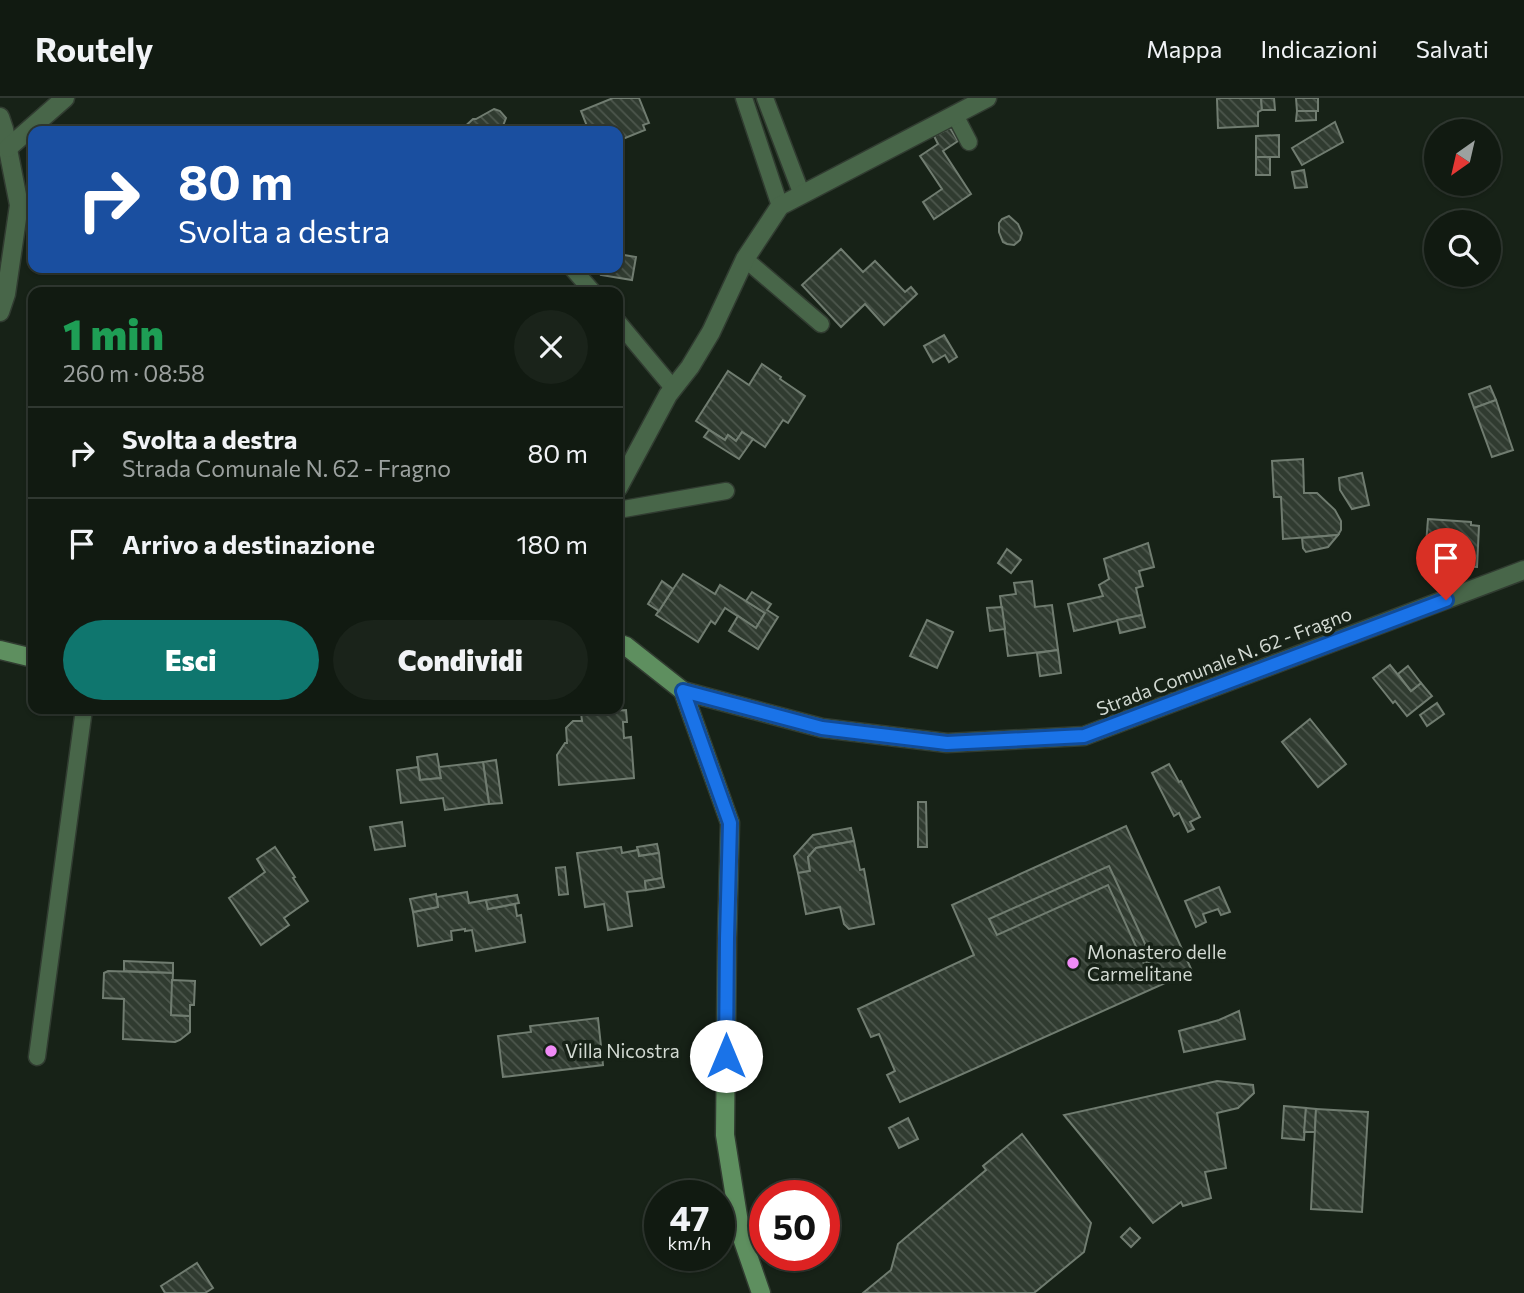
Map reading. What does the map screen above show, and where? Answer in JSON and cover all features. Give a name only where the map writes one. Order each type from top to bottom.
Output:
[{"type":"main road","points":[[623,645],[683,691],[730,823],[725,1135],[741,1235],[761,1293]]},
{"type":"main road","points":[[0,650],[28,657]]},
{"type":"street","points":[[33,126],[65,98]]},
{"type":"street","points":[[623,479],[673,388],[690,367],[711,332],[745,259],[780,206],[964,107],[988,98]]},
{"type":"street","points":[[0,312],[6,294],[19,205],[1,125]]},
{"type":"street","points":[[8,148],[28,130]]},
{"type":"street","name":"Strada Comunale N. 62 - Fragno","points":[[683,691],[822,728],[947,743],[1084,736],[1524,570]]},
{"type":"lane","points":[[744,98],[780,206]]},
{"type":"lane","points":[[765,98],[802,195]]},
{"type":"lane","points":[[964,107],[969,142]]},
{"type":"lane","points":[[745,259],[821,324]]},
{"type":"lane","points":[[576,273],[589,287]]},
{"type":"lane","points":[[623,328],[673,388]]},
{"type":"lane","points":[[623,509],[726,491]]},
{"type":"lane","points":[[37,1057],[84,714]]},
{"type":"building","points":[[613,98],[639,98],[649,123],[643,125],[645,130],[623,139],[623,126],[587,126],[581,111]]},
{"type":"building","points":[[1261,98],[1262,110],[1258,112],[1258,126],[1218,128],[1217,99]]},
{"type":"building","points":[[1261,98],[1274,98],[1275,110],[1262,110]]},
{"type":"building","points":[[1296,98],[1318,98],[1318,111],[1297,111]]},
{"type":"building","points":[[494,109],[506,118],[503,126],[465,126]]},
{"type":"building","points":[[1297,111],[1316,111],[1316,120],[1296,121]]},
{"type":"building","points":[[1335,122],[1343,142],[1302,165],[1292,148]]},
{"type":"building","points":[[950,128],[958,141],[943,151],[971,194],[934,219],[923,202],[942,189],[920,156],[938,144],[934,136]]},
{"type":"building","points":[[1279,135],[1279,157],[1256,157],[1256,136]]},
{"type":"building","points":[[1256,157],[1270,157],[1270,175],[1256,175]]},
{"type":"building","points":[[1304,170],[1307,187],[1295,188],[1292,172]]},
{"type":"building","points":[[1009,216],[1018,224],[1022,233],[1020,240],[1014,245],[1003,242],[999,232],[999,223]]},
{"type":"building","points":[[841,249],[863,272],[875,261],[905,292],[911,287],[917,294],[884,325],[865,304],[841,327],[802,285]]},
{"type":"building","points":[[623,255],[636,257],[632,280],[601,275],[623,273]]},
{"type":"building","points":[[944,335],[957,357],[949,362],[945,355],[933,362],[924,346]]},
{"type":"building","points":[[762,364],[805,396],[788,423],[783,420],[765,447],[742,432],[736,441],[728,435],[725,440],[696,421],[728,371],[749,385]]},
{"type":"building","points":[[1490,386],[1496,400],[1474,408],[1469,394]]},
{"type":"building","points":[[1496,400],[1513,450],[1492,457],[1474,408]]},
{"type":"building","points":[[709,430],[725,440],[728,435],[736,441],[742,432],[753,439],[739,459],[704,437]]},
{"type":"building","points":[[1303,459],[1304,493],[1317,493],[1335,510],[1341,521],[1338,535],[1283,539],[1281,497],[1274,497],[1272,461]]},
{"type":"building","points":[[1362,473],[1369,505],[1352,509],[1340,490],[1339,478]]},
{"type":"building","points":[[1428,519],[1471,522],[1471,525],[1479,526],[1477,567],[1452,566],[1452,558],[1425,557]]},
{"type":"building","points":[[1338,535],[1328,547],[1306,552],[1303,548],[1302,538]]},
{"type":"building","points":[[1148,543],[1154,567],[1139,571],[1143,586],[1136,588],[1142,615],[1074,631],[1068,604],[1103,596],[1099,585],[1109,579],[1104,559]]},
{"type":"building","points":[[1007,549],[1021,560],[1011,573],[998,563]]},
{"type":"building","points":[[1432,557],[1452,558],[1454,577],[1430,575]]},
{"type":"building","points":[[683,574],[715,594],[720,585],[765,613],[756,628],[725,608],[715,624],[711,621],[698,642],[656,615]]},
{"type":"building","points":[[662,581],[673,589],[659,611],[648,604]]},
{"type":"building","points":[[1032,581],[1035,607],[1052,605],[1058,650],[1008,656],[1000,596],[1016,594],[1014,583]]},
{"type":"building","points":[[752,592],[771,604],[767,610],[778,617],[758,649],[729,631],[738,616],[756,628],[765,613],[746,601]]},
{"type":"building","points":[[1002,607],[1005,629],[990,631],[987,608]]},
{"type":"building","points":[[1142,615],[1145,627],[1120,633],[1117,620]]},
{"type":"building","points":[[927,620],[953,632],[937,668],[910,656]]},
{"type":"building","points":[[1058,650],[1061,673],[1040,676],[1037,653]]},
{"type":"building","points":[[1390,665],[1411,691],[1421,683],[1432,696],[1407,716],[1373,678]]},
{"type":"building","points":[[1408,666],[1421,683],[1411,691],[1398,674]]},
{"type":"building","points":[[1437,703],[1444,714],[1427,726],[1420,715]]},
{"type":"building","points":[[623,710],[626,710],[627,722],[623,722],[624,738],[631,737],[634,778],[559,785],[557,755],[567,743],[566,728],[573,721],[582,721],[581,714],[623,714]]},
{"type":"building","points":[[1310,719],[1346,764],[1318,787],[1282,742]]},
{"type":"building","points":[[437,754],[441,778],[420,780],[417,757]]},
{"type":"building","points":[[496,760],[502,803],[489,804],[483,762]]},
{"type":"building","points":[[483,762],[489,804],[445,810],[443,798],[401,803],[397,770],[418,767],[420,780],[441,778],[439,767]]},
{"type":"building","points":[[1169,764],[1200,817],[1190,822],[1194,829],[1188,832],[1179,813],[1174,816],[1152,773]]},
{"type":"building","points":[[918,802],[926,802],[927,847],[918,847]]},
{"type":"building","points":[[402,822],[405,846],[375,850],[370,827]]},
{"type":"building","name":"Monastero delle Carmelitane","points":[[1126,826],[1192,971],[900,1102],[887,1075],[895,1071],[879,1034],[871,1037],[858,1009],[974,955],[952,905]]},
{"type":"building","points":[[851,828],[854,841],[816,848],[808,857],[810,871],[798,873],[794,856],[813,835]]},
{"type":"building","points":[[854,841],[860,870],[864,869],[874,924],[849,929],[844,924],[840,907],[806,914],[798,873],[810,871],[808,857],[816,848]]},
{"type":"building","points":[[657,844],[659,853],[639,856],[637,847]]},
{"type":"building","points":[[275,847],[308,901],[284,918],[289,925],[261,945],[229,898],[265,872],[257,859]]},
{"type":"building","points":[[621,847],[622,853],[638,850],[639,856],[659,853],[662,878],[645,881],[646,890],[627,892],[632,926],[608,930],[604,904],[585,907],[577,853]]},
{"type":"building","points":[[1109,866],[1153,961],[1144,964],[1108,885],[997,935],[989,919]]},
{"type":"building","points":[[565,867],[568,894],[559,895],[556,868]]},
{"type":"building","points":[[662,878],[664,887],[646,890],[645,881]]},
{"type":"building","points":[[1219,887],[1230,912],[1221,915],[1218,909],[1203,914],[1206,922],[1196,927],[1185,901]]},
{"type":"building","points":[[467,892],[469,903],[486,900],[488,909],[515,904],[517,916],[521,915],[525,942],[476,951],[472,930],[465,929],[451,931],[452,940],[418,946],[413,912],[438,907],[437,897]]},
{"type":"building","points":[[436,894],[438,907],[413,912],[410,899]]},
{"type":"building","points":[[517,895],[519,903],[488,909],[486,900]]},
{"type":"building","points":[[124,961],[173,963],[173,973],[124,971]]},
{"type":"building","points":[[104,973],[173,973],[171,1015],[190,1016],[190,1032],[175,1042],[123,1039],[124,999],[103,998]]},
{"type":"building","points":[[172,980],[195,981],[194,1005],[190,1005],[190,1016],[171,1015]]},
{"type":"building","points":[[1239,1011],[1245,1039],[1184,1052],[1179,1031],[1219,1020]]},
{"type":"building","name":"Villa Nicostra","points":[[598,1018],[603,1065],[503,1077],[498,1036],[531,1032],[530,1026]]},
{"type":"building","points":[[1217,1081],[1253,1085],[1254,1093],[1238,1108],[1217,1113],[1226,1168],[1205,1172],[1211,1198],[1183,1206],[1181,1202],[1153,1223],[1064,1115]]},
{"type":"building","points":[[1284,1106],[1306,1108],[1304,1140],[1282,1138]]},
{"type":"building","points":[[1306,1108],[1316,1109],[1315,1132],[1304,1132]]},
{"type":"building","points":[[1316,1109],[1368,1112],[1362,1212],[1311,1209]]},
{"type":"building","points":[[908,1118],[918,1139],[899,1148],[889,1128]]},
{"type":"building","points":[[1022,1134],[1091,1223],[1084,1252],[1034,1293],[863,1293],[891,1270],[898,1244],[986,1170],[983,1166]]},
{"type":"building","points":[[1130,1228],[1140,1238],[1131,1247],[1121,1237]]},
{"type":"building","points":[[197,1263],[213,1288],[205,1293],[165,1293],[161,1286]]},
{"type":"place","name":"Monastero delle Carmelitane","points":[[1073,963]]},
{"type":"place","name":"Villa Nicostra","points":[[551,1051]]},
{"type":"route","points":[[726,1056],[730,823],[683,691],[822,728],[947,743],[1084,736],[1446,600]]}]
